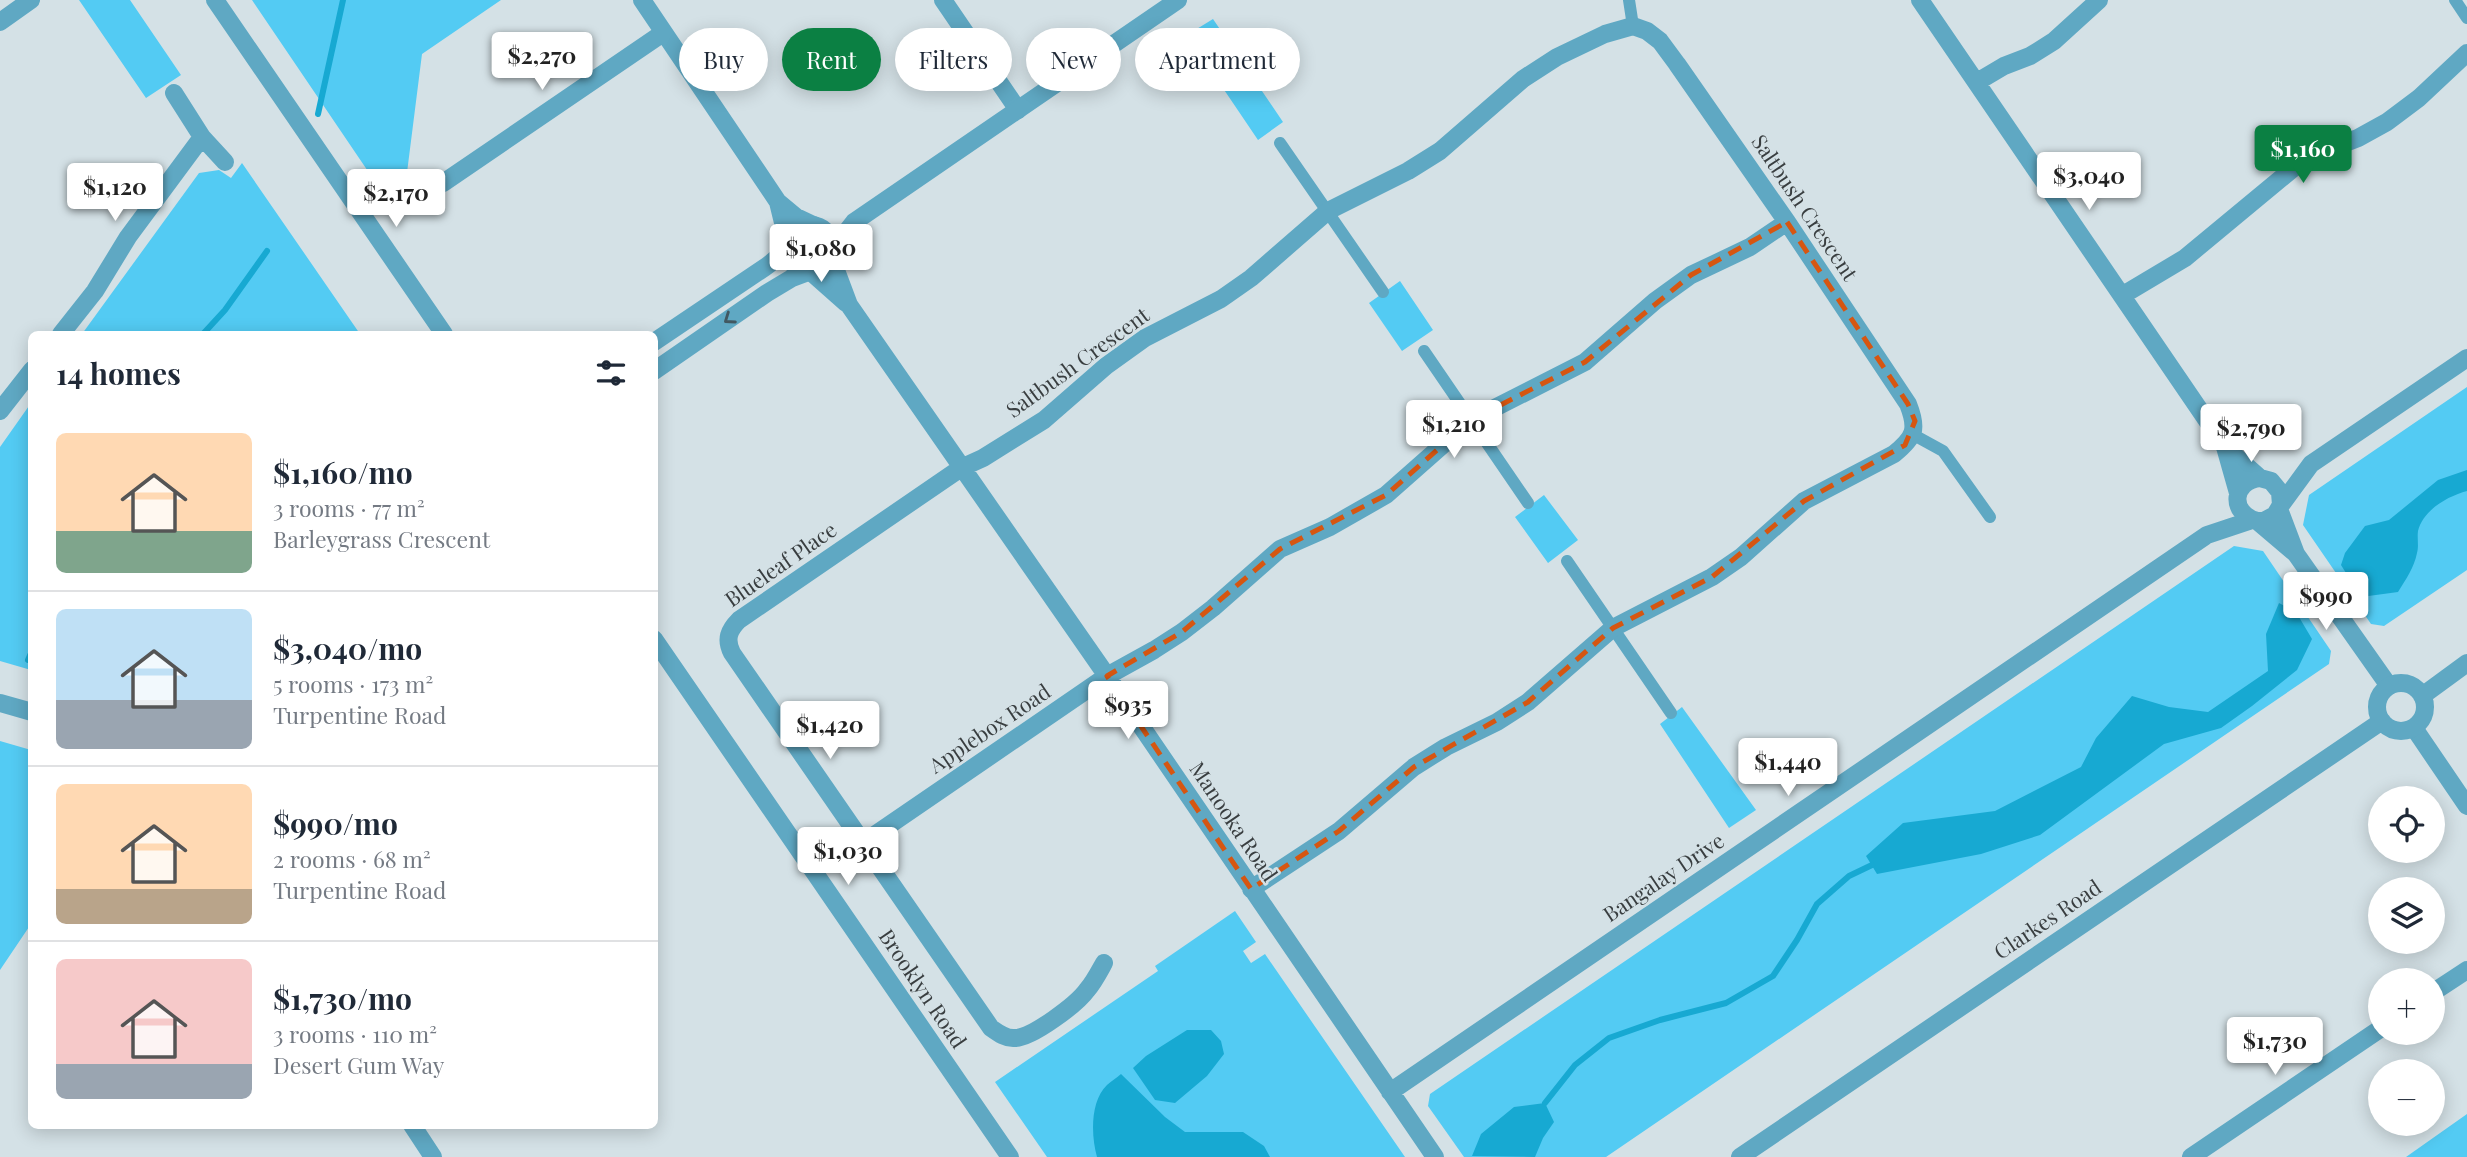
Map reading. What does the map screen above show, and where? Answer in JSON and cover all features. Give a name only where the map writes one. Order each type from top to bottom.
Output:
[{"type":"street","points":[[0,22],[31,0]]},
{"type":"street","points":[[215,0],[442,331]]},
{"type":"street","points":[[642,0],[778,202],[831,238],[833,251]]},
{"type":"street","points":[[943,0],[1018,110]]},
{"type":"street","points":[[658,368],[767,293],[792,278],[826,266],[833,251],[854,222],[1178,0]]},
{"type":"street","points":[[1920,0],[2225,447],[2263,478],[2276,485],[2280,492],[2280,507],[2296,554]]},
{"type":"street","points":[[1977,82],[2054,41],[2099,0]]},
{"type":"street","name":"Saltbush Crescent","points":[[961,468],[983,458],[1044,419],[1106,366],[1145,338],[1221,299],[1251,278],[1328,211],[1408,171],[1440,151],[1523,79],[1557,57],[1605,34],[1633,26],[1647,31],[1660,41],[1787,222],[1908,404],[1915,421],[1912,433]]},
{"type":"street","points":[[443,183],[663,33]]},
{"type":"street","points":[[2123,295],[2202,245],[2296,166],[2387,122],[2419,98],[2467,53]]},
{"type":"street","points":[[174,93],[202,137],[225,162]]},
{"type":"street","points":[[63,331],[95,291],[128,237],[202,137]]},
{"type":"street","points":[[778,202],[790,261],[795,267],[809,272]]},
{"type":"street","points":[[658,339],[764,268],[787,244],[794,231],[801,227],[854,222]]},
{"type":"street","name":"Applebox Road","points":[[863,843],[1107,676],[1182,632],[1280,549],[1330,527],[1386,495],[1471,420],[1585,362],[1655,301],[1691,275],[1750,247],[1787,222]]},
{"type":"street","name":"Manooka Road","points":[[833,251],[837,273],[849,305],[1107,676],[1435,1157]]},
{"type":"street","name":"Manooka Road","points":[[809,272],[849,305]]},
{"type":"street","points":[[2238,497],[2247,482],[2311,464],[2467,358]]},
{"type":"street","points":[[0,411],[28,375]]},
{"type":"street","points":[[1251,889],[1339,831],[1414,767],[1528,702],[1613,628],[1712,577],[1741,557],[1804,501],[1894,454],[1905,445],[1912,433]]},
{"type":"street","points":[[2225,447],[2242,512],[2296,554],[2389,686]]},
{"type":"street","points":[[2254,520],[2270,519],[2311,464]]},
{"type":"street","name":"Blueleaf Place","points":[[961,468],[738,620],[731,628],[728,646],[991,1028],[998,1034],[1016,1038],[1028,1035],[1077,1002],[1104,962]]},
{"type":"street","name":"Bangalay Drive","points":[[1390,1092],[2207,535],[2238,497]]},
{"type":"street","name":"Bangalay Drive","points":[[2207,535],[2254,520]]},
{"type":"street","name":"Brooklyn Road","points":[[658,645],[1010,1157]]},
{"type":"street","points":[[2423,696],[2467,663]]},
{"type":"street","points":[[2412,685],[2423,696],[2424,717],[2414,728],[2407,731],[2393,730],[2382,721],[2377,706],[2383,691],[2389,686],[2412,685]]},
{"type":"street","points":[[0,703],[28,711]]},
{"type":"street","name":"Clarkes Road","points":[[1740,1157],[2382,721]]},
{"type":"street","points":[[2414,728],[2467,806]]},
{"type":"street","points":[[2445,984],[2467,970]]},
{"type":"street","points":[[2191,1157],[2368,1037]]},
{"type":"street","points":[[415,1129],[432,1155]]},
{"type":"lane","points":[[1629,0],[1633,26]]},
{"type":"lane","points":[[2455,0],[2467,18]]},
{"type":"lane","points":[[1280,143],[1383,292]]},
{"type":"lane","points":[[1424,351],[1528,503]]},
{"type":"lane","points":[[1912,433],[1943,451],[1990,517]]},
{"type":"lane","points":[[1567,561],[1671,713]]},
{"type":"highlighted area","points":[[1787,222],[1908,404],[1915,421],[1905,445],[1804,501],[1712,577],[1613,628],[1528,702],[1414,767],[1339,831],[1251,889],[1107,676],[1182,632],[1280,549],[1386,495],[1471,420],[1585,362],[1691,275]]},
{"type":"shaded area","points":[[79,0],[130,0],[181,75],[146,98]]},
{"type":"shaded area","points":[[252,0],[501,0],[422,54],[401,220]]},
{"type":"shaded area","points":[[1213,19],[1219,28],[1198,28]]},
{"type":"shaded area","points":[[1225,91],[1262,91],[1283,122],[1258,140]]},
{"type":"shaded area","points":[[242,163],[358,331],[84,331],[199,173],[219,170],[231,178]]},
{"type":"shaded area","points":[[1400,281],[1433,330],[1402,351],[1369,303]]},
{"type":"shaded area","points":[[2467,387],[2467,570],[2384,626],[2371,624],[2303,525],[2309,495]]},
{"type":"shaded area","points":[[28,407],[28,669],[0,661],[0,447]]},
{"type":"shaded area","points":[[2467,470],[2467,491],[2437,505],[2421,523],[2416,558],[2398,592],[2361,597],[2341,565],[2345,553],[2365,526],[2389,520],[2438,480]]},
{"type":"shaded area","points":[[1544,495],[1578,540],[1548,563],[1515,517]]},
{"type":"shaded area","points":[[2234,546],[2263,551],[2331,651],[2329,664],[1606,1157],[1464,1157],[1428,1106],[1430,1094]]},
{"type":"shaded area","points":[[2279,603],[2296,612],[2312,639],[2297,670],[2221,728],[2164,744],[2040,835],[1981,854],[1877,874],[1866,856],[1903,823],[1995,811],[2081,767],[2096,738],[2132,696],[2169,707],[2208,712],[2268,671],[2266,634]]},
{"type":"shaded area","points":[[1682,707],[1756,810],[1729,828],[1660,724]]},
{"type":"shaded area","points":[[0,741],[28,749],[28,928],[0,970]]},
{"type":"shaded area","points":[[1235,911],[1256,942],[1243,951],[1251,963],[1265,954],[1405,1157],[1047,1157],[995,1082],[1158,971],[1155,966]]},
{"type":"shaded area","points":[[1187,1030],[1211,1030],[1221,1041],[1224,1054],[1207,1076],[1175,1103],[1155,1100],[1133,1068],[1146,1056]]},
{"type":"shaded area","points":[[1121,1074],[1165,1117],[1185,1132],[1243,1132],[1264,1146],[1270,1157],[1097,1157],[1093,1119],[1097,1100],[1107,1085]]},
{"type":"shaded area","points":[[1545,1103],[1554,1122],[1535,1157],[1472,1156],[1481,1134],[1514,1107]]},
{"type":"shaded area","points":[[2467,1114],[2467,1157],[2406,1157],[2436,1136],[2445,1136],[2445,1130]]},
{"type":"waterway","points":[[318,114],[343,0]]},
{"type":"waterway","points":[[206,331],[225,310],[267,251]]},
{"type":"waterway","points":[[1545,1103],[1575,1065],[1609,1038],[1660,1020],[1726,1003],[1773,976],[1817,904],[1849,876],[1872,865]]}]
